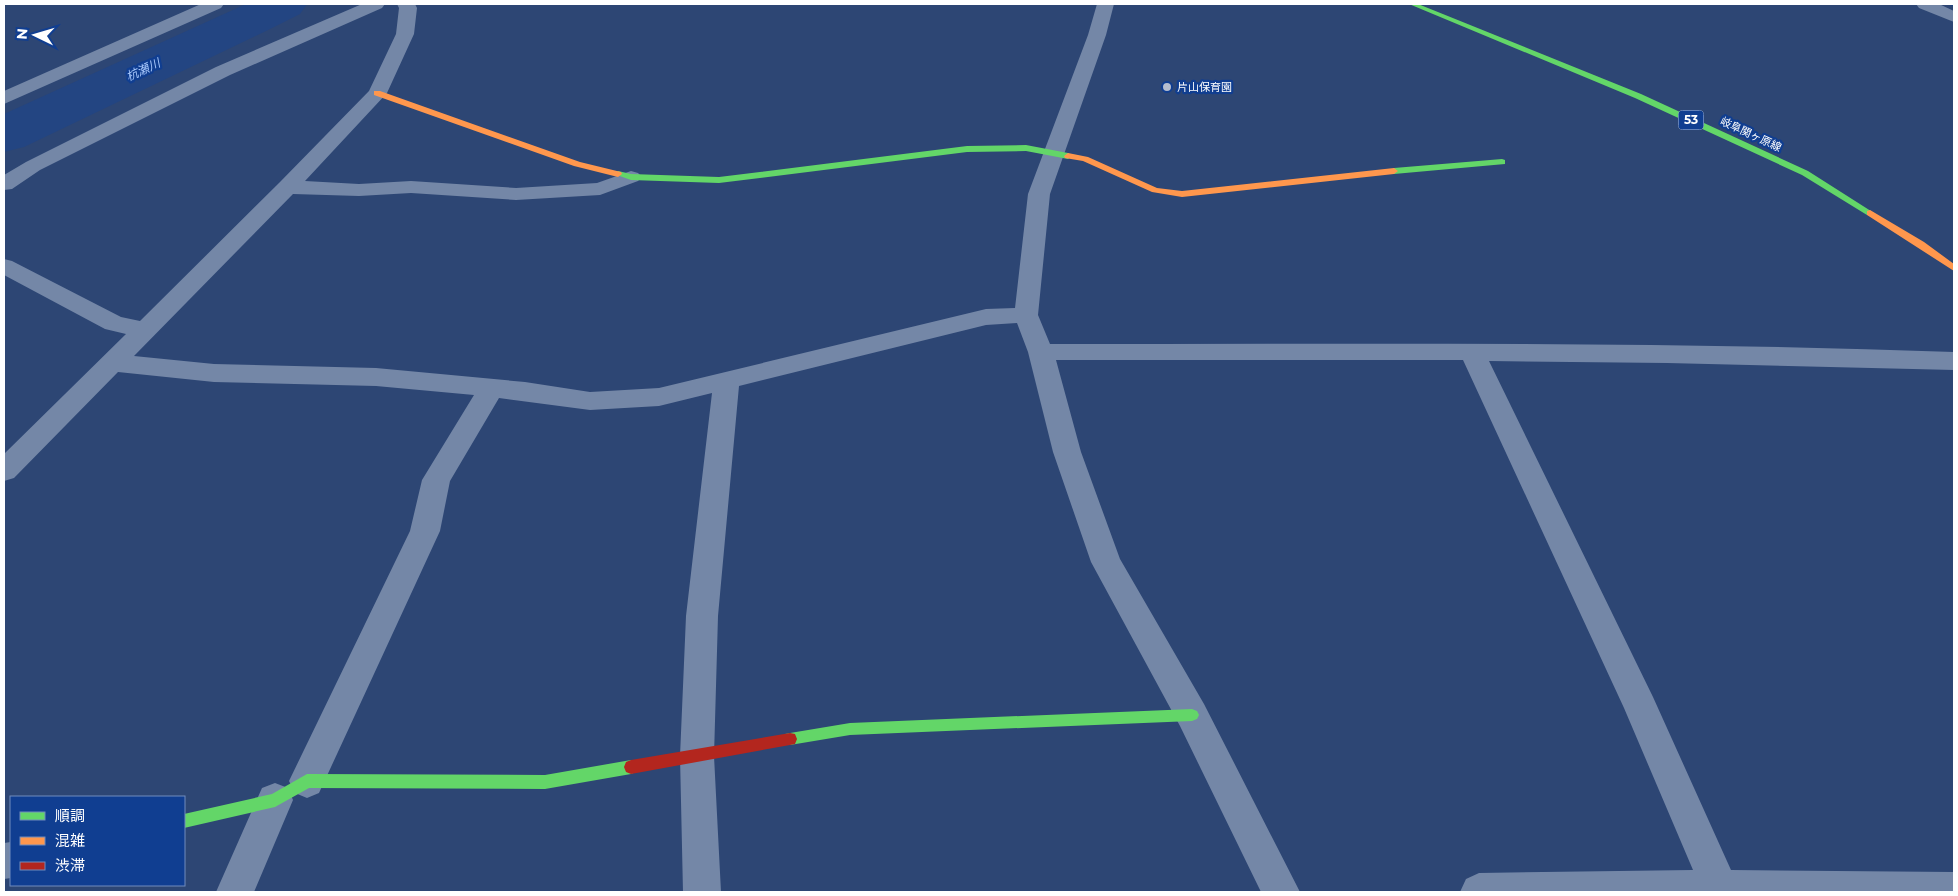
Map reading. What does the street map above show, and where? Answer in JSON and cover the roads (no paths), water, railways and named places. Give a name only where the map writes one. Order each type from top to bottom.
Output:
[{"type":"street","points":[[4,98],[215,4]]},
{"type":"street","points":[[4,184],[33,166],[224,70],[376,4]]},
{"type":"street","points":[[4,471],[288,187],[377,93],[405,34],[408,8],[406,4]]},
{"type":"street","points":[[1105,4],[1097,35],[1039,194],[1026,315],[1041,352],[1068,452],[1106,562],[1192,716],[1281,892]]},
{"type":"street","name":"岐阜関ヶ原線","points":[[1412,4],[1638,96],[1805,173],[1920,244],[1954,268]]},
{"type":"street","points":[[1925,4],[1954,17]]},
{"type":"street","points":[[377,93],[577,164],[631,176],[719,180],[967,149],[1026,148],[1085,159],[1155,190],[1182,194],[1352,174],[1502,162]]},
{"type":"street","points":[[288,187],[359,190],[411,187],[516,194],[600,189],[631,176]]},
{"type":"street","points":[[4,266],[114,323],[144,330]]},
{"type":"street","points":[[112,363],[214,373],[376,377],[525,391],[590,401],[659,397],[986,317],[1026,315]]},
{"type":"street","points":[[1041,352],[1472,352],[1954,360]]},
{"type":"street","points":[[1472,352],[1641,708],[1720,891]]},
{"type":"street","points":[[702,892],[697,756],[702,616],[726,382]]},
{"type":"street","points":[[308,781],[425,531],[436,480],[491,389]]},
{"type":"street","points":[[185,821],[275,800],[308,781],[545,782],[850,729],[1192,716]]},
{"type":"street","points":[[236,892],[275,800]]},
{"type":"street","points":[[1479,892],[1954,891]]},
{"type":"waterway","name":"杭瀬川","points":[[4,135],[283,4]]},
{"type":"place","name":"片山保育園","points":[[1167,87]]}]
